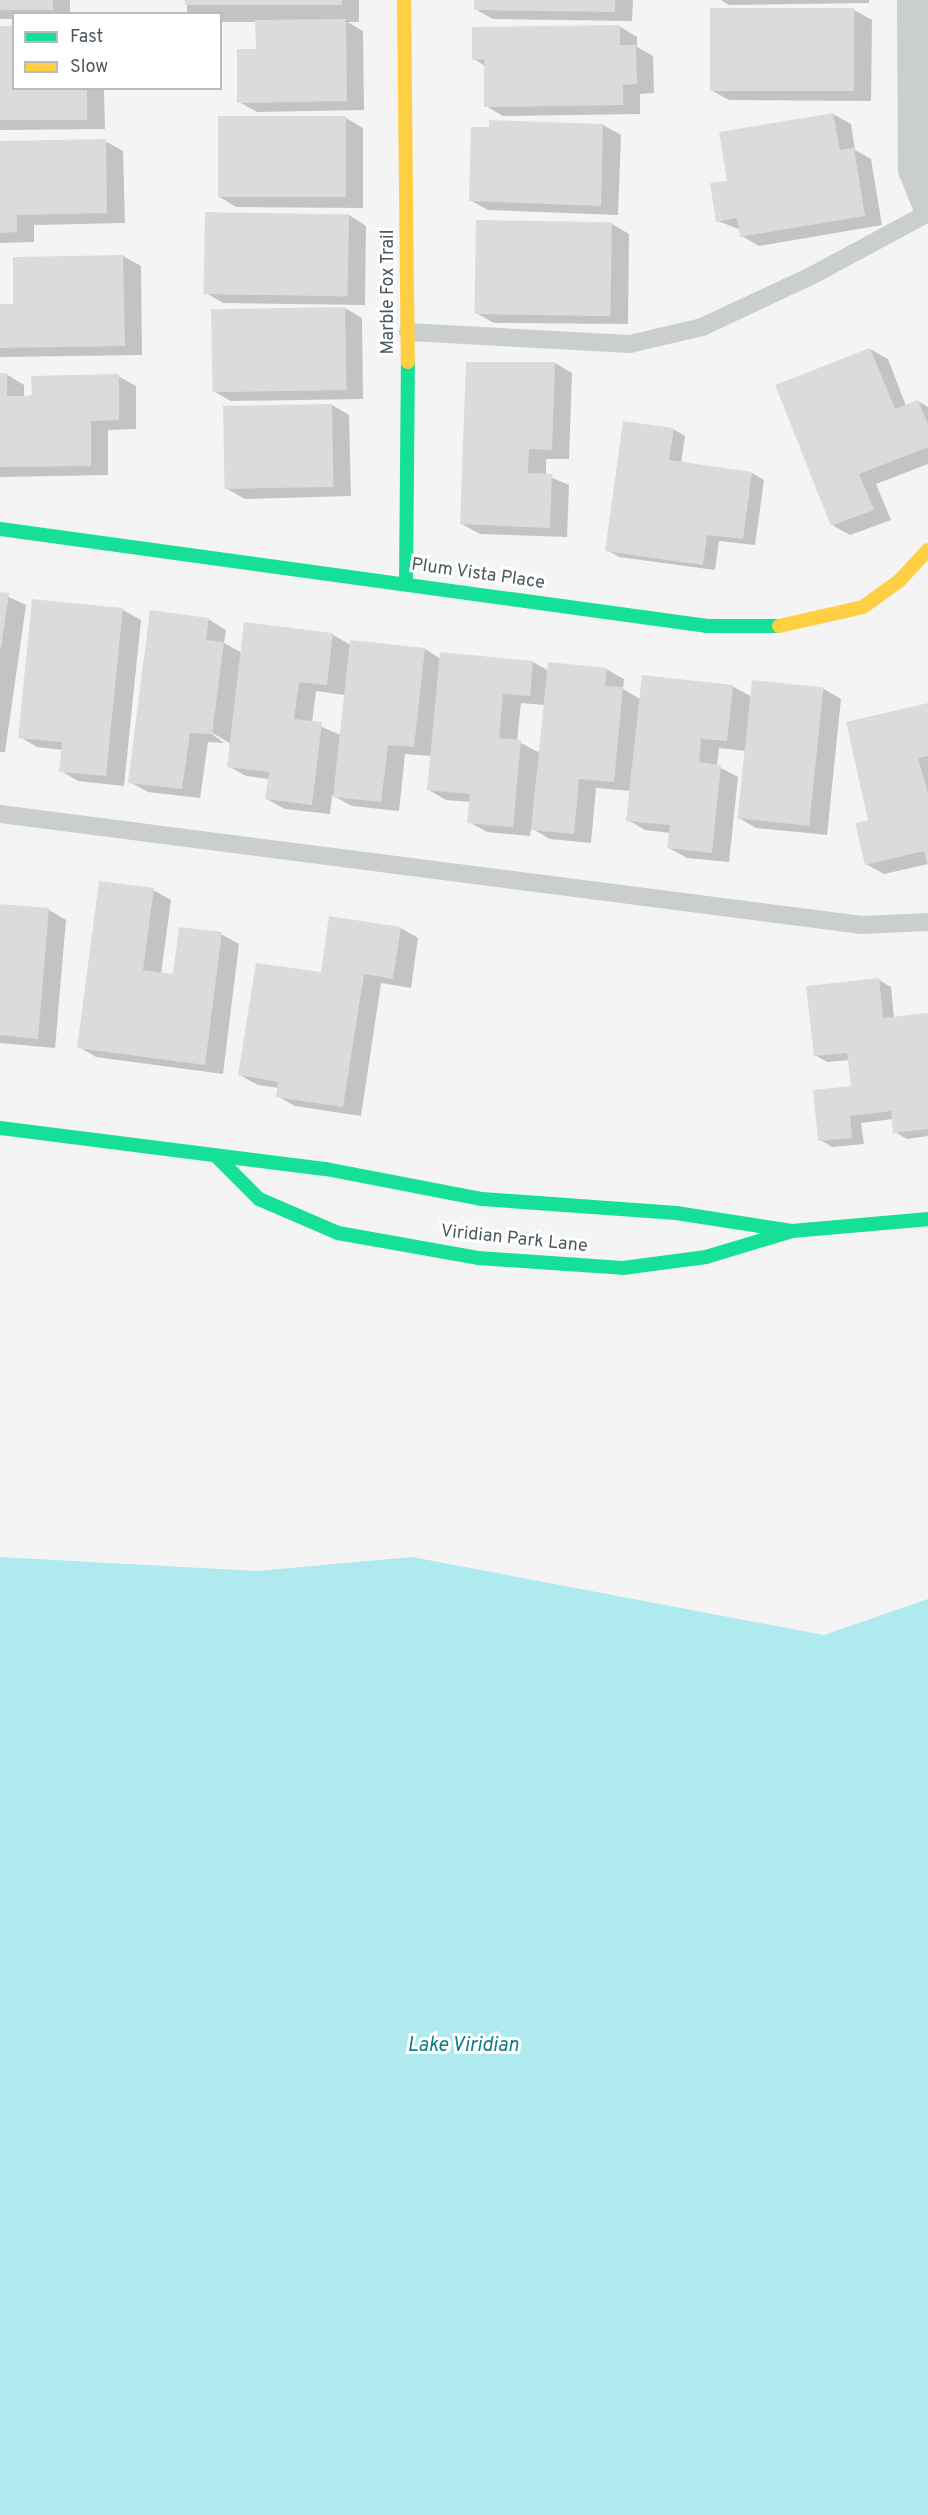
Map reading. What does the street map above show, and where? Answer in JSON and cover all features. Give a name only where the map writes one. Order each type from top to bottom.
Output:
[{"type":"street","name":"Marble Fox Trail","points":[[404,0],[408,332],[406,583]]},
{"type":"street","points":[[913,0],[920,50],[914,169],[928,203]]},
{"type":"street","name":"Plum Vista Place","points":[[0,529],[707,626],[784,626],[863,606],[899,581],[928,550]]},
{"type":"street","name":"Viridian Park Lane","points":[[0,1128],[131,1142],[218,1158],[326,1169],[482,1199],[676,1213],[792,1231]]},
{"type":"street","name":"Viridian Park Lane","points":[[218,1158],[259,1199],[338,1233],[478,1258],[623,1268],[706,1257],[792,1231],[928,1219]]},
{"type":"lane","points":[[408,332],[505,340],[640,341],[702,327],[812,276],[928,213]]},
{"type":"lane","points":[[0,814],[862,925],[928,922]]},
{"type":"water","name":"Lake Viridian","points":[[0,1557],[257,1571],[412,1557],[824,1635],[928,1599],[928,2515],[0,2515]]},
{"type":"building","points":[[0,0],[53,0],[53,10],[0,10]]},
{"type":"building","points":[[185,0],[342,0],[342,5],[185,5]]},
{"type":"building","points":[[474,0],[615,0],[615,12],[474,10]]},
{"type":"building","points":[[710,8],[854,8],[854,91],[710,91]]},
{"type":"building","points":[[346,19],[347,101],[237,103],[237,49],[256,49],[255,20]]},
{"type":"building","points":[[620,25],[620,45],[636,45],[637,84],[623,85],[623,105],[484,107],[484,59],[472,60],[472,27]]},
{"type":"building","points":[[0,26],[12,26],[12,90],[87,90],[87,120],[0,120]]},
{"type":"building","points":[[833,113],[840,150],[854,148],[865,216],[740,237],[737,218],[716,222],[710,183],[727,181],[719,132]]},
{"type":"building","points":[[218,116],[346,116],[346,197],[218,197]]},
{"type":"building","points":[[489,120],[603,124],[601,206],[469,201],[471,127],[489,127]]},
{"type":"building","points":[[106,139],[107,213],[17,215],[17,232],[0,233],[0,141]]},
{"type":"building","points":[[205,212],[349,215],[348,297],[204,294]]},
{"type":"building","points":[[476,220],[612,222],[610,316],[474,314]]},
{"type":"building","points":[[123,255],[125,346],[0,348],[0,304],[13,304],[13,257]]},
{"type":"building","points":[[345,307],[346,390],[212,392],[211,309]]},
{"type":"building","points":[[870,348],[895,409],[918,400],[928,424],[928,447],[859,474],[874,510],[831,526],[775,385]]},
{"type":"building","points":[[466,362],[555,362],[552,450],[529,449],[528,473],[552,474],[550,528],[460,524]]},
{"type":"building","points":[[0,373],[7,373],[7,396],[32,396],[31,376],[119,374],[119,420],[91,421],[91,466],[0,467]]},
{"type":"building","points":[[332,404],[333,487],[224,489],[223,406]]},
{"type":"building","points":[[623,421],[674,428],[669,460],[752,472],[743,539],[707,535],[703,565],[605,551]]},
{"type":"building","points":[[0,592],[9,593],[1,648],[0,648]]},
{"type":"building","points":[[32,599],[123,608],[106,776],[59,772],[62,742],[18,738]]},
{"type":"building","points":[[150,610],[209,618],[206,640],[224,642],[212,734],[190,733],[182,789],[128,783]]},
{"type":"building","points":[[244,622],[333,633],[327,685],[299,682],[294,719],[322,722],[312,805],[265,799],[269,772],[227,767]]},
{"type":"building","points":[[350,640],[425,648],[414,747],[388,745],[381,802],[333,797]]},
{"type":"building","points":[[440,652],[533,661],[530,696],[503,694],[499,738],[521,740],[513,827],[467,823],[470,794],[427,790]]},
{"type":"building","points":[[548,662],[607,668],[605,686],[623,687],[614,782],[579,779],[574,834],[531,830]]},
{"type":"building","points":[[642,675],[733,685],[727,741],[701,739],[699,762],[721,765],[712,853],[667,848],[670,825],[626,821]]},
{"type":"building","points":[[752,680],[824,688],[809,826],[737,818]]},
{"type":"building","points":[[928,703],[928,756],[918,758],[928,793],[928,866],[924,851],[865,865],[855,823],[868,820],[846,722]]},
{"type":"building","points":[[99,881],[154,888],[143,970],[173,974],[179,927],[222,932],[205,1065],[77,1048]]},
{"type":"building","points":[[0,904],[49,908],[38,1039],[0,1035]]},
{"type":"building","points":[[329,916],[401,927],[393,979],[364,974],[343,1107],[276,1097],[278,1082],[238,1075],[256,963],[321,972]]},
{"type":"building","points":[[879,978],[883,1018],[928,1013],[928,1129],[893,1133],[891,1111],[850,1116],[852,1138],[818,1141],[813,1090],[851,1086],[847,1053],[814,1056],[806,986]]},
{"type":"traffic: fast","points":[[406,583],[408,362]]},
{"type":"traffic: fast","points":[[0,529],[707,626],[779,626]]},
{"type":"traffic: fast","points":[[0,1128],[326,1169],[482,1199],[676,1213],[792,1231]]},
{"type":"traffic: fast","points":[[218,1158],[259,1199],[338,1233],[478,1258],[623,1268],[706,1257],[792,1231],[928,1219]]},
{"type":"traffic: slow","points":[[404,0],[408,362]]},
{"type":"traffic: slow","points":[[779,626],[863,607],[899,581],[928,550]]}]
